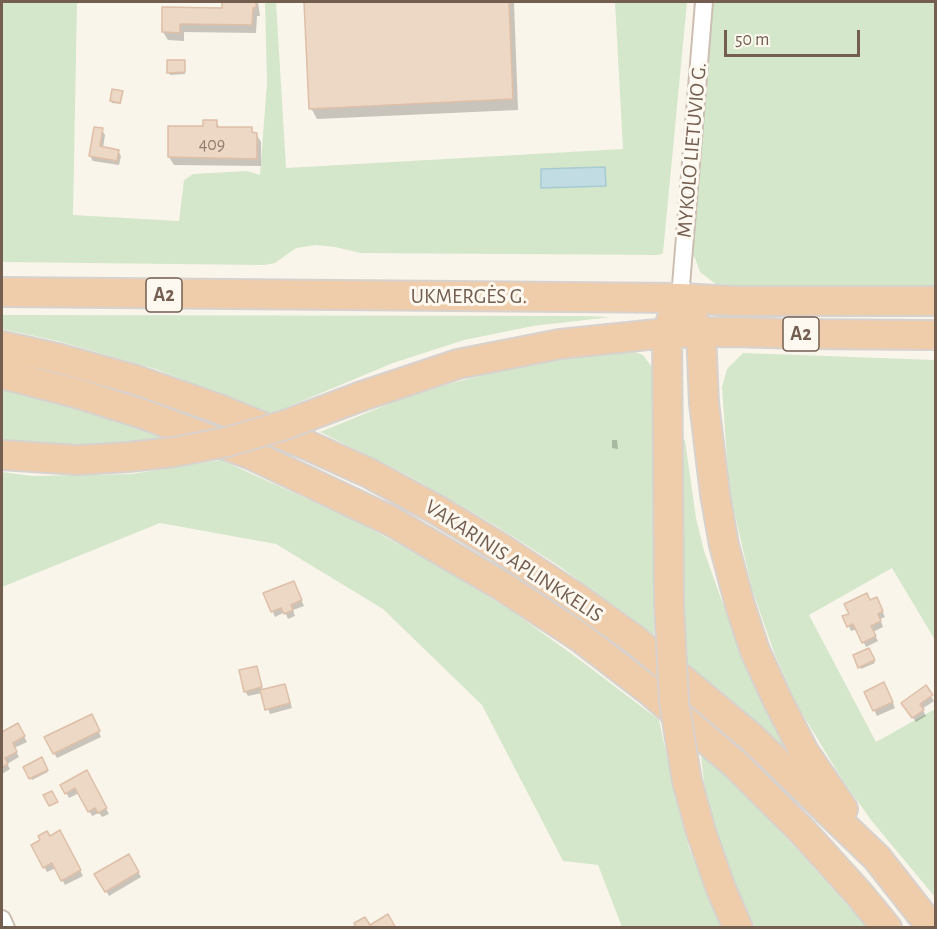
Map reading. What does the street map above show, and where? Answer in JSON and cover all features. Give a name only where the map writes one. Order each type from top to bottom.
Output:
[{"type":"highway","name":"UKMERGĖS G.","points":[[2,292],[680,298],[734,301],[936,301]]},
{"type":"highway","points":[[680,298],[701,333],[704,403],[715,494],[724,545],[743,614],[766,676],[804,752],[876,858]]},
{"type":"highway","points":[[680,298],[667,333],[669,603],[674,702],[687,781],[701,832],[721,889],[738,927]]},
{"type":"highway","name":"A2","points":[[2,455],[78,459],[128,457],[174,452],[227,442],[285,425],[458,364],[560,344],[667,333],[936,335]]},
{"type":"highway","name":"VAKARINIS APLINKKELIS","points":[[2,346],[57,358],[136,380],[219,409],[338,459],[437,510],[499,546],[635,640],[751,737],[876,858],[932,927]]},
{"type":"highway","name":"VAKARINIS APLINKKELIS","points":[[2,374],[76,393],[143,414],[252,454],[392,521],[502,586],[580,638],[650,691],[735,764],[803,832],[887,927]]},
{"type":"street","name":"MYKOLO LIETUVIO G.","points":[[680,298],[704,2]]},
{"type":"street","points":[[2,919],[6,927]]},
{"type":"green space","points":[[2,2],[77,2],[73,215],[179,221],[184,180],[193,174],[247,171],[260,175],[267,83],[265,2],[276,2],[286,168],[623,149],[615,2],[687,2],[663,253],[659,255],[361,253],[316,245],[296,248],[275,263],[264,265],[2,262]]},
{"type":"green space","points":[[713,2],[935,2],[935,286],[727,287],[717,285],[700,272],[691,254]]},
{"type":"green space","points":[[2,315],[611,317],[533,326],[464,340],[393,363],[271,414],[155,369],[58,341],[2,329]]},
{"type":"green space","points":[[635,352],[643,355],[652,367],[654,635],[559,566],[498,527],[405,474],[320,432],[413,394],[526,363],[566,356]]},
{"type":"green space","points":[[743,353],[935,360],[935,640],[892,568],[809,615],[876,742],[935,709],[935,897],[871,820],[843,781],[797,705],[775,655],[752,589],[729,489],[722,387],[727,369]]},
{"type":"green space","points":[[2,388],[123,420],[163,439],[78,446],[2,441]]},
{"type":"green space","points":[[685,440],[696,518],[704,551],[739,649],[788,753],[686,662],[681,441]]},
{"type":"green space","points":[[221,460],[358,522],[437,565],[512,611],[659,720],[689,848],[722,927],[622,927],[598,865],[563,861],[482,705],[383,609],[276,544],[160,523],[2,587],[2,472],[32,476],[131,474]]},
{"type":"green space","points":[[701,755],[736,786],[795,847],[867,927],[755,927],[733,880],[712,822]]},
{"type":"water","points":[[605,167],[606,186],[541,188],[541,169]]},
{"type":"building","points":[[222,2],[256,2],[256,8],[253,8],[252,25],[180,24],[180,33],[162,32],[162,7],[222,8]]},
{"type":"building","points":[[304,2],[509,2],[513,99],[309,109]]},
{"type":"building","points":[[167,60],[185,60],[185,72],[167,73]]},
{"type":"building","points":[[112,89],[123,91],[120,103],[110,101]]},
{"type":"building","points":[[203,120],[217,120],[217,127],[252,127],[252,132],[257,133],[257,159],[168,157],[168,126],[203,126]]},
{"type":"building","points":[[94,127],[103,128],[100,146],[119,150],[117,161],[89,156]]},
{"type":"building","points":[[294,581],[302,600],[291,605],[293,610],[284,614],[281,608],[271,612],[263,593]]},
{"type":"building","points":[[867,593],[870,600],[877,597],[883,611],[878,614],[881,621],[871,626],[876,636],[862,643],[853,624],[847,627],[842,616],[849,614],[844,604]]},
{"type":"building","points":[[869,648],[875,660],[858,668],[853,655]]},
{"type":"building","points":[[257,666],[262,687],[244,692],[239,670]]},
{"type":"building","points":[[884,682],[893,702],[873,711],[864,692]]},
{"type":"building","points":[[285,684],[290,703],[265,710],[260,690]]},
{"type":"building","points":[[926,685],[933,695],[920,704],[924,710],[912,718],[901,703]]},
{"type":"building","points":[[92,714],[100,731],[53,754],[44,737]]},
{"type":"building","points":[[18,723],[25,736],[13,743],[17,752],[5,758],[8,764],[2,767],[2,732]]},
{"type":"building","points":[[42,757],[48,770],[29,779],[23,767]]},
{"type":"building","points":[[87,770],[107,808],[98,813],[95,808],[88,812],[75,788],[65,794],[60,785]]},
{"type":"building","points":[[52,791],[58,802],[49,806],[43,795]]},
{"type":"building","points":[[60,830],[81,870],[61,881],[52,863],[43,868],[31,845],[40,840],[38,836],[47,831],[50,836]]},
{"type":"building","points":[[129,854],[139,872],[105,892],[94,874]]},
{"type":"building","points":[[388,914],[396,928],[356,928],[354,923],[365,917],[370,925]]}]
